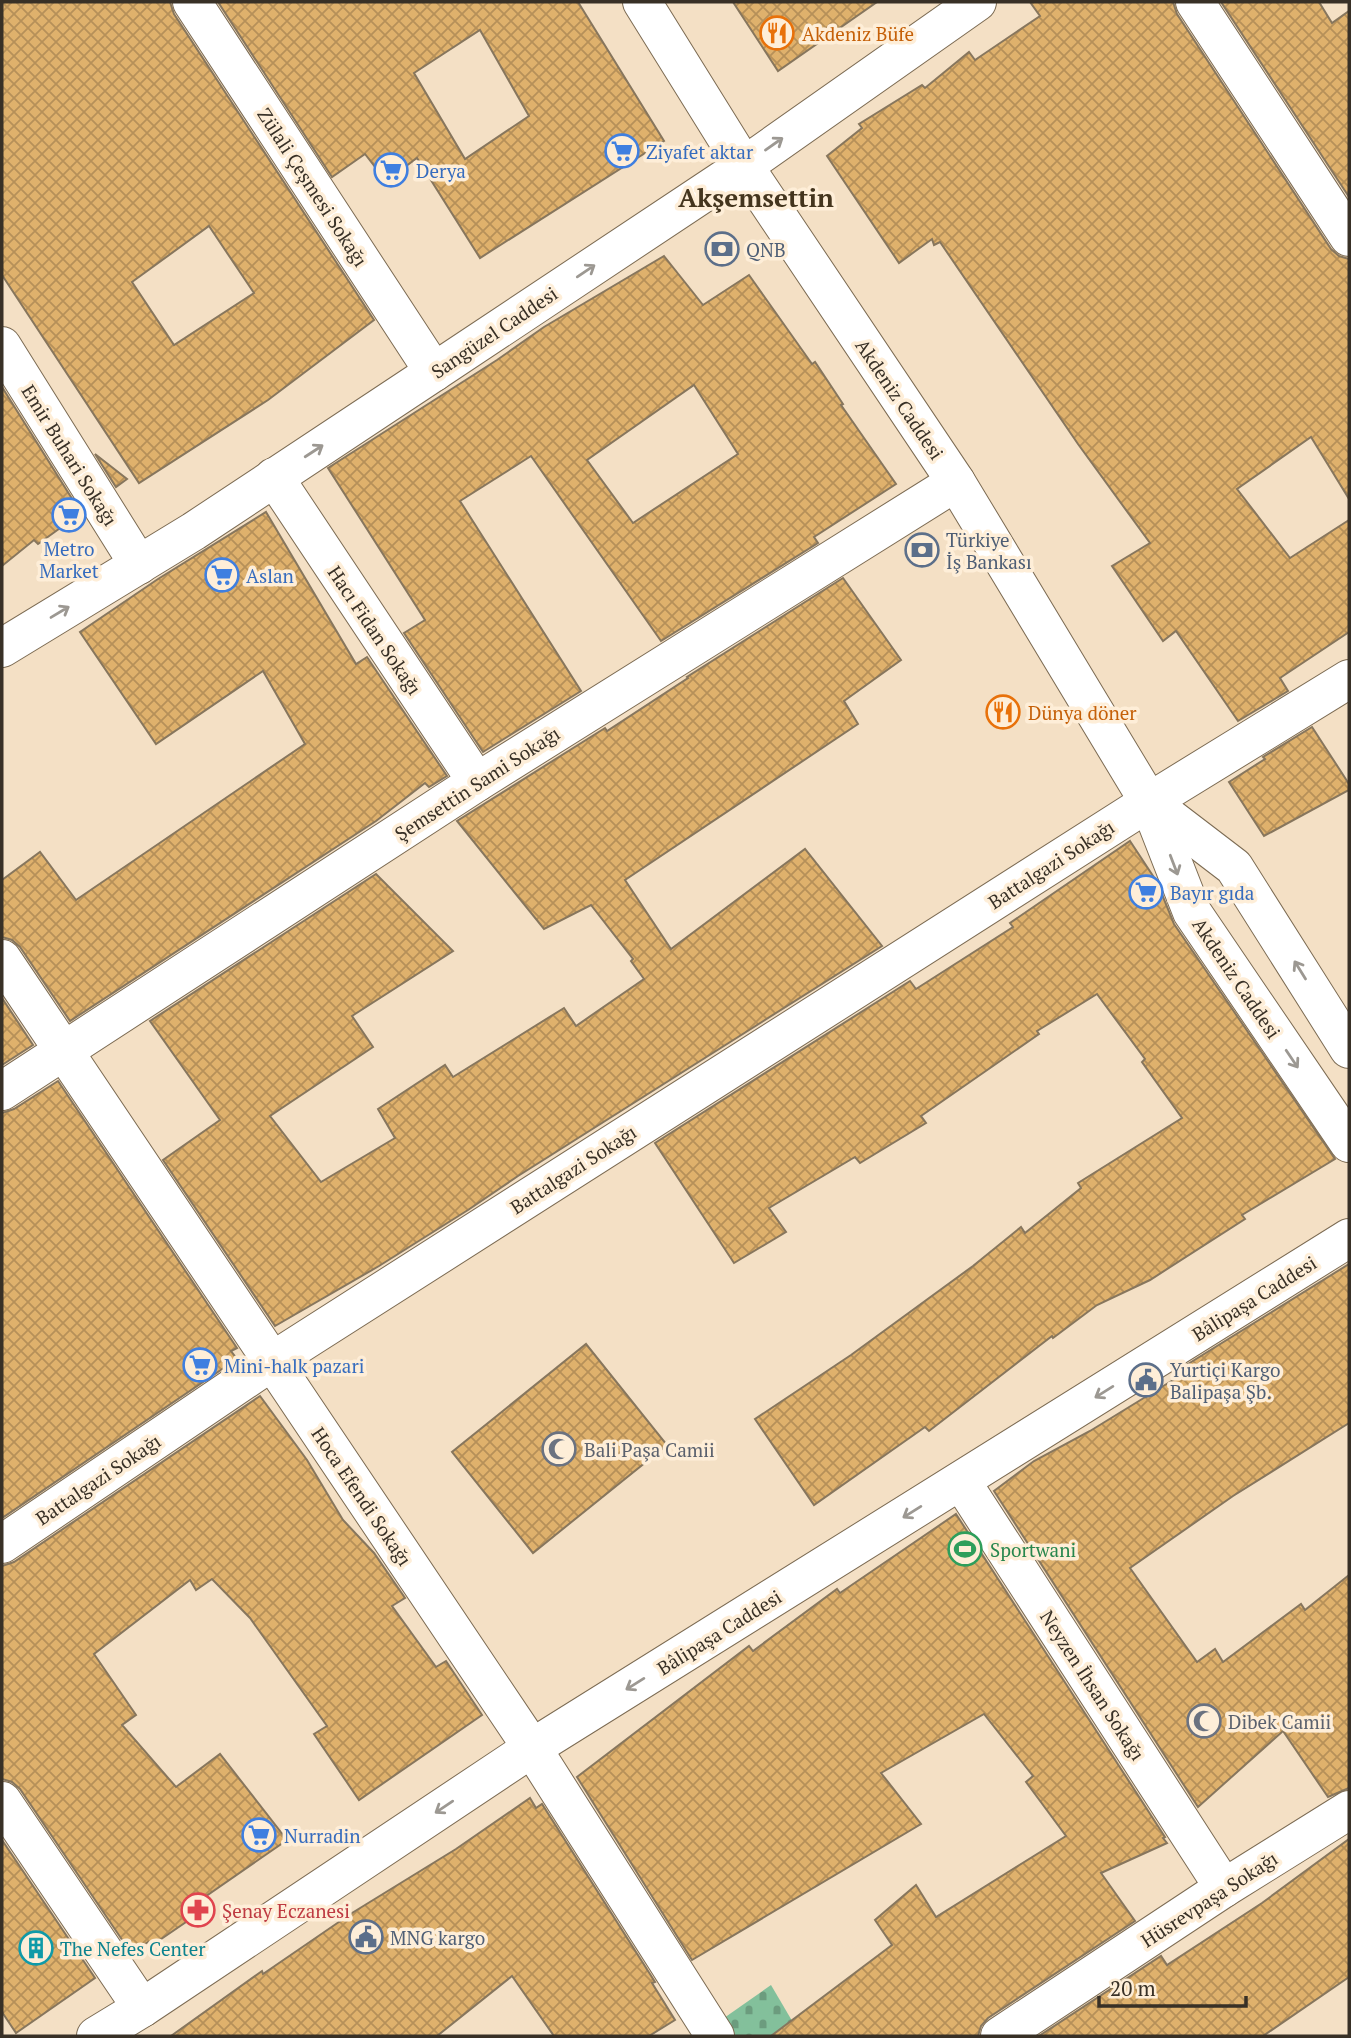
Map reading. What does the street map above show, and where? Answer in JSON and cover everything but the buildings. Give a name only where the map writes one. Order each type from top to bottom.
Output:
[{"type":"street","name":"Zülali Çeşmesi Sokağı","points":[[192,2],[434,373]]},
{"type":"street","name":"Akdeniz Caddesi","points":[[642,2],[744,166],[957,482],[1149,802],[1192,912],[1349,1143]]},
{"type":"street","name":"Sangüzel Caddesi","points":[[2,648],[139,565],[434,373],[744,166],[977,2]]},
{"type":"street","points":[[1195,2],[1349,237]]},
{"type":"street","name":"Emir Buhari Sokağı","points":[[2,346],[139,565]]},
{"type":"street","name":"Hacı Fidan Sokağı","points":[[274,477],[477,782]]},
{"type":"street","name":"Şemsettin Sami Sokağı","points":[[2,1091],[477,782],[957,482]]},
{"type":"street","name":"Battalgazi Sokağı","points":[[2,1544],[271,1362],[1149,802],[1349,679]]},
{"type":"street","name":"Akdeniz Caddesi","points":[[1149,802],[1234,867],[1349,1049]]},
{"type":"street","name":"Hoca Efendi Sokağı","points":[[2,959],[532,1748],[715,2036]]},
{"type":"street","name":"Bâlipaşa Caddesi","points":[[96,2036],[532,1748],[1349,1238]]},
{"type":"street","name":"Neyzen İhsan Sokağı","points":[[961,1481],[1224,1888]]},
{"type":"street","points":[[2,1801],[142,2008]]},
{"type":"street","name":"Hüsrevpaşa Sokağı","points":[[1000,2036],[1224,1888],[1349,1810]]},
{"type":"green space","points":[[771,1985],[801,2036],[722,2036],[714,2025]]},
{"type":"place","name":"Akdeniz Büfe","points":[[777,33]]},
{"type":"place","name":"Ziyafet aktar","points":[[622,151]]},
{"type":"place","name":"Derya","points":[[391,170]]},
{"type":"place","name":"QNB","points":[[722,249]]},
{"type":"place","name":"Metro Market","points":[[69,515]]},
{"type":"place","name":"Türkiye İş Bankası","points":[[922,550]]},
{"type":"place","name":"Aslan","points":[[222,575]]},
{"type":"place","name":"Dünya döner","points":[[1003,712]]},
{"type":"place","name":"Bayır gıda","points":[[1146,892]]},
{"type":"place","name":"Mini-halk pazari","points":[[200,1365]]},
{"type":"place","name":"Yurtiçi Kargo Balipaşa Şb.","points":[[1146,1380]]},
{"type":"place","name":"Bali Paşa Camii","points":[[559,1449]]},
{"type":"place","name":"Sportwani","points":[[965,1549]]},
{"type":"place","name":"Dibek Camii","points":[[1204,1721]]},
{"type":"place","name":"Nurradin","points":[[259,1835]]},
{"type":"place","name":"Şenay Eczanesi","points":[[198,1910]]},
{"type":"place","name":"MNG kargo","points":[[366,1937]]},
{"type":"place","name":"The Nefes Center","points":[[36,1948]]},
{"type":"district","name":"Akşemsettin","points":[[756,197]]}]
